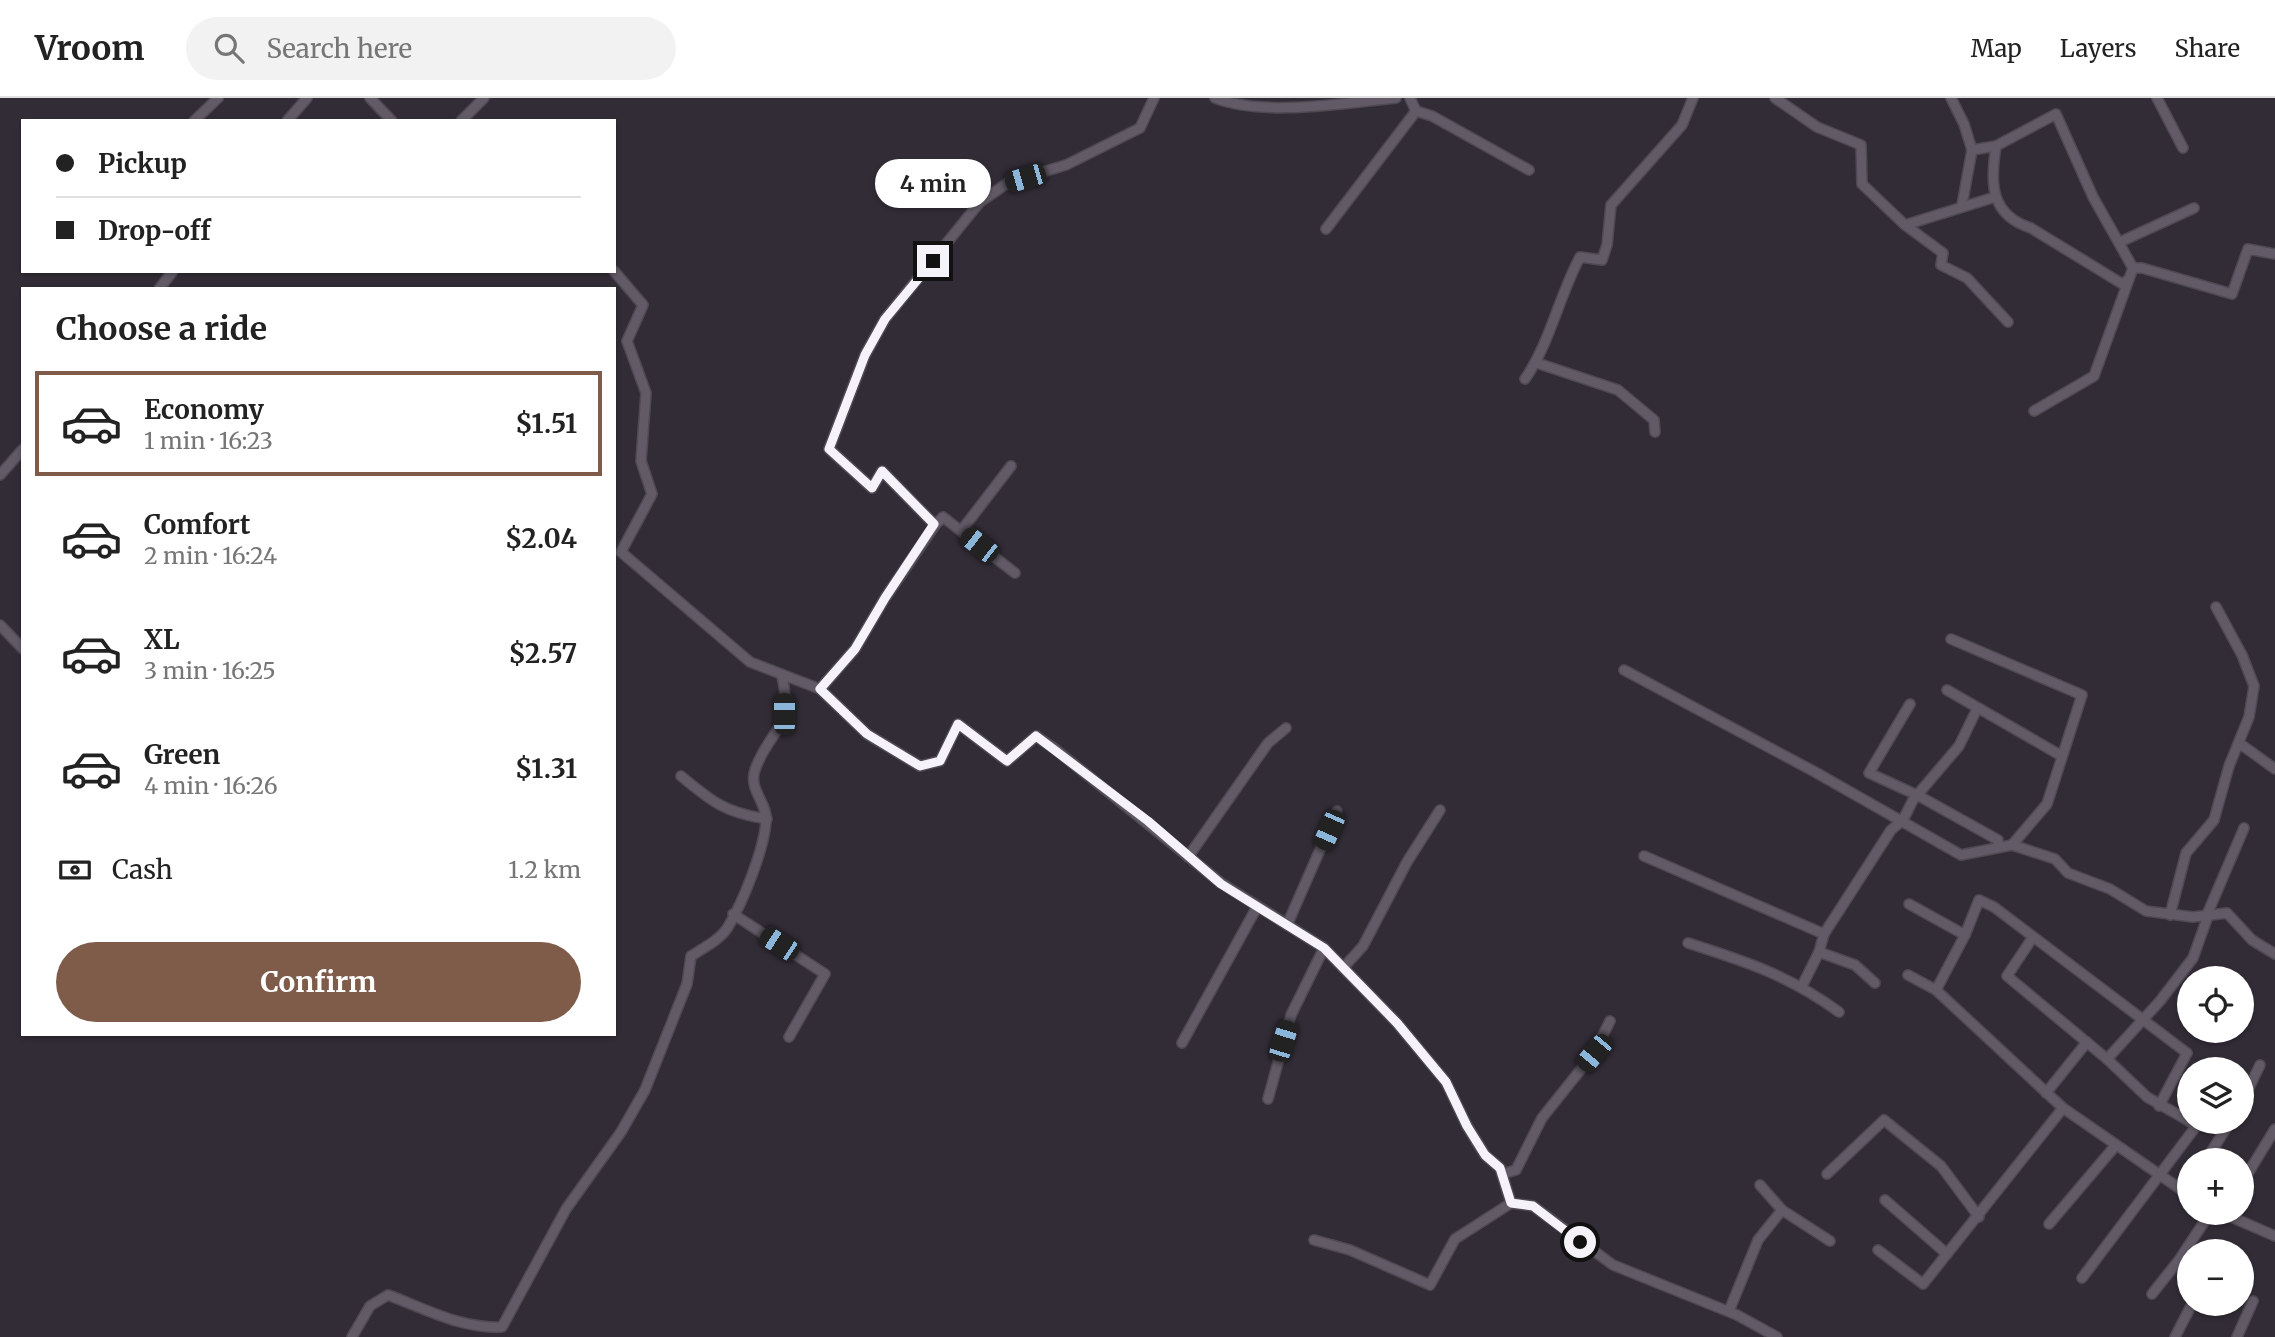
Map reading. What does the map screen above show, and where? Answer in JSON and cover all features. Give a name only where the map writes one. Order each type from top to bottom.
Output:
[{"type":"street","points":[[196,119],[218,98]]},
{"type":"street","points":[[289,119],[307,98]]},
{"type":"street","points":[[370,98],[390,119]]},
{"type":"street","points":[[463,119],[484,98]]},
{"type":"street","points":[[934,524],[882,471],[872,488],[829,449],[865,355],[885,319],[980,202],[1010,182],[1066,165],[1140,128],[1154,98]]},
{"type":"street","points":[[1215,98],[1229,103],[1277,108],[1396,98]]},
{"type":"street","points":[[1410,98],[1416,111],[1432,116],[1529,170]]},
{"type":"street","points":[[1525,379],[1536,363],[1566,284],[1580,257],[1602,260],[1607,245],[1611,205],[1642,174],[1682,125],[1693,98]]},
{"type":"street","points":[[1774,98],[1817,127],[1861,145],[1862,184],[1905,225],[1943,253],[1941,265],[1967,278],[2008,321]]},
{"type":"street","points":[[1951,98],[1964,124],[1972,150],[1962,205]]},
{"type":"street","points":[[2157,98],[2183,148]]},
{"type":"street","points":[[1326,229],[1416,111]]},
{"type":"street","points":[[1972,150],[1996,146],[2056,114],[2093,197],[2133,268]]},
{"type":"street","points":[[1996,146],[1993,168],[1995,197],[2015,223],[2031,228],[2124,285],[2126,281]]},
{"type":"street","points":[[1905,225],[1962,205],[1995,197]]},
{"type":"street","points":[[2120,242],[2194,208]]},
{"type":"street","points":[[2133,268],[2142,268],[2232,294],[2248,249],[2275,254]]},
{"type":"street","points":[[2034,411],[2094,376],[2126,281],[2133,268]]},
{"type":"street","points":[[161,287],[171,273]]},
{"type":"street","points":[[616,273],[643,305],[627,341],[646,393],[641,461],[652,494],[616,559]]},
{"type":"street","points":[[1536,363],[1618,390],[1654,419],[1655,432]]},
{"type":"street","points":[[0,475],[21,451]]},
{"type":"street","points":[[961,531],[1011,466]]},
{"type":"street","points":[[820,689],[855,649],[934,524],[943,517],[1015,573]]},
{"type":"street","points":[[621,552],[750,662],[820,689],[867,734],[920,766],[940,761],[958,724],[1007,761],[1036,736],[1148,821],[1221,884],[1324,948],[1397,1023],[1446,1082],[1467,1126],[1502,1174],[1511,1203]]},
{"type":"street","points":[[2171,915],[2186,853],[2214,820],[2249,717],[2254,686],[2242,655],[2216,607]]},
{"type":"street","points":[[0,625],[21,647]]},
{"type":"street","points":[[1951,639],[2082,695],[2060,755],[2047,804],[2012,845]]},
{"type":"street","points":[[1624,670],[1815,772],[1961,856],[2012,845],[2055,859],[2068,873],[2110,888],[2146,911],[2207,916],[2227,912],[2252,940],[2275,954]]},
{"type":"street","points":[[352,1337],[370,1306],[388,1295],[457,1322],[479,1328],[502,1327],[566,1209],[621,1132],[645,1090],[687,984],[691,956],[715,941],[728,928],[746,892],[767,819],[754,778],[755,770],[782,724],[782,676]]},
{"type":"street","points":[[1947,690],[2060,755]]},
{"type":"street","points":[[1910,704],[1869,772],[1998,839],[1998,846]]},
{"type":"street","points":[[1802,986],[1819,952],[1824,934],[1845,898],[1913,800],[1959,746],[1977,709]]},
{"type":"street","points":[[1188,857],[1268,743],[1286,728]]},
{"type":"street","points":[[2239,743],[2275,769]]},
{"type":"street","points":[[681,776],[721,808],[736,815],[767,819]]},
{"type":"street","points":[[1343,968],[1363,946],[1407,862],[1440,810]]},
{"type":"street","points":[[1287,925],[1337,811]]},
{"type":"street","points":[[2107,1059],[2193,958],[2207,916],[2244,828]]},
{"type":"street","points":[[1644,856],[1824,934]]},
{"type":"street","points":[[1936,990],[1965,935],[1979,901],[1994,907],[2187,1053],[2159,1106]]},
{"type":"street","points":[[1909,904],[1965,935]]},
{"type":"street","points":[[1182,1043],[1257,907]]},
{"type":"street","points":[[733,914],[825,974],[789,1037]]},
{"type":"street","points":[[2033,937],[2007,976],[2159,1106],[2177,1115]]},
{"type":"street","points":[[1688,943],[1752,964],[1802,986],[1839,1012]]},
{"type":"street","points":[[1268,1099],[1291,1015],[1324,948]]},
{"type":"street","points":[[1819,952],[1855,965],[1875,983]]},
{"type":"street","points":[[1908,975],[1936,990],[2063,1108],[2177,1185]]},
{"type":"street","points":[[1502,1174],[1516,1170],[1542,1118],[1594,1053],[1610,1021]]},
{"type":"street","points":[[2046,1093],[2087,1042]]},
{"type":"street","points":[[2254,1077],[2260,1065]]},
{"type":"street","points":[[1878,1250],[1923,1284],[1979,1217],[2063,1108]]},
{"type":"street","points":[[1827,1174],[1884,1120],[1941,1166],[1979,1217]]},
{"type":"street","points":[[2254,1163],[2275,1129]]},
{"type":"street","points":[[2082,1278],[2190,1134]]},
{"type":"street","points":[[2049,1224],[2116,1145]]},
{"type":"street","points":[[1760,1185],[1782,1210],[1830,1241]]},
{"type":"street","points":[[1885,1200],[1947,1254]]},
{"type":"street","points":[[1314,1240],[1350,1250],[1430,1285],[1455,1239],[1511,1203],[1533,1206],[1613,1265],[1728,1311],[1776,1337]]},
{"type":"street","points":[[1728,1311],[1758,1240],[1782,1210]]},
{"type":"street","points":[[2152,1294],[2202,1225]]},
{"type":"street","points":[[2250,1225],[2275,1236]]},
{"type":"street","points":[[2175,1337],[2186,1316]]},
{"type":"street","points":[[2237,1337],[2246,1316]]},
{"type":"route","points":[[933,261],[885,319],[865,355],[860,375],[829,449],[841,463],[872,488],[882,471],[923,516],[934,524],[855,649],[820,689],[867,734],[920,766],[940,761],[958,724],[1007,761],[1036,736],[1055,748],[1148,821],[1221,884],[1324,948],[1397,1023],[1446,1082],[1467,1126],[1485,1155],[1500,1168],[1511,1203],[1533,1206],[1580,1242]]}]
